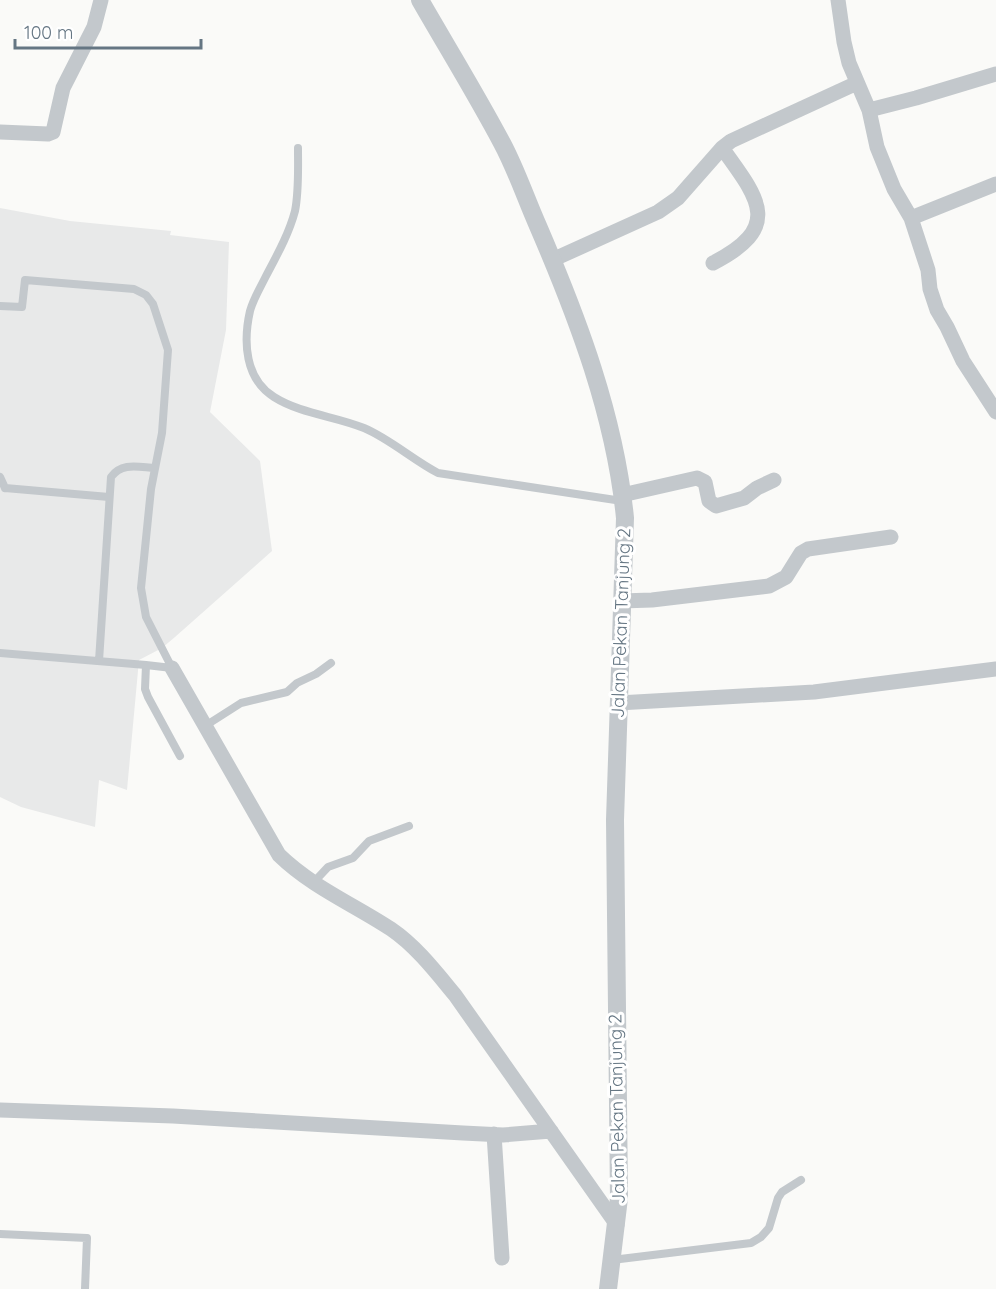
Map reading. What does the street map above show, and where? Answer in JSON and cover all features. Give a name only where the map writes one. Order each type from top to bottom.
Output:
[{"type":"street","points":[[0,132],[48,134],[53,132],[63,88],[94,27],[101,0]]},
{"type":"street","name":"Jalan Pekan Tanjung 2","points":[[420,0],[503,144],[552,260],[584,344],[605,408],[623,498],[625,518],[615,820],[619,1169],[617,1225],[608,1289]]},
{"type":"street","points":[[838,0],[844,42],[857,83],[869,110],[877,147],[894,189],[911,218],[928,270],[930,289],[937,310],[948,327],[963,361],[996,412]]},
{"type":"street","points":[[869,110],[996,74]]},
{"type":"street","points":[[552,260],[658,212],[678,198],[722,148],[740,135],[857,83]]},
{"type":"street","points":[[713,263],[733,253],[745,242],[754,231],[759,218],[758,204],[748,185],[722,148]]},
{"type":"street","points":[[911,218],[996,184]]},
{"type":"street","points":[[623,498],[697,478],[705,482],[709,501],[716,506],[744,498],[757,488],[774,480]]},
{"type":"street","points":[[621,601],[652,600],[769,586],[786,576],[801,553],[808,549],[891,537]]},
{"type":"street","points":[[172,668],[279,855],[294,870],[391,929],[414,948],[455,995],[617,1225]]},
{"type":"street","points":[[618,703],[814,692],[996,669]]},
{"type":"street","points":[[0,1110],[173,1116],[494,1134],[551,1131]]},
{"type":"street","points":[[494,1134],[502,1258]]},
{"type":"lane","points":[[298,148],[295,212],[286,237],[250,310],[248,364],[256,380],[271,395],[289,406],[365,429],[438,473],[623,498]]},
{"type":"lane","points":[[0,306],[22,307],[25,280],[134,289],[146,295],[153,304],[168,350],[162,434],[155,468],[141,588],[146,617],[172,668]]},
{"type":"lane","points":[[99,661],[111,477],[121,467],[155,468]]},
{"type":"lane","points":[[0,477],[3,491],[109,497]]},
{"type":"lane","points":[[0,653],[172,668]]},
{"type":"lane","points":[[205,726],[241,703],[287,692],[297,683],[316,675],[331,663]]},
{"type":"lane","points":[[146,665],[144,689],[180,756]]},
{"type":"lane","points":[[313,883],[328,867],[353,858],[369,841],[409,826]]},
{"type":"lane","points":[[612,1260],[751,1243],[769,1228],[782,1192],[801,1180]]},
{"type":"lane","points":[[0,1234],[87,1238],[85,1289]]},
{"type":"shaded area","points":[[0,208],[70,221],[171,231],[170,235],[229,242],[226,330],[210,412],[260,461],[272,551],[162,648],[139,660],[127,790],[99,780],[95,827],[21,807],[0,797]]}]
